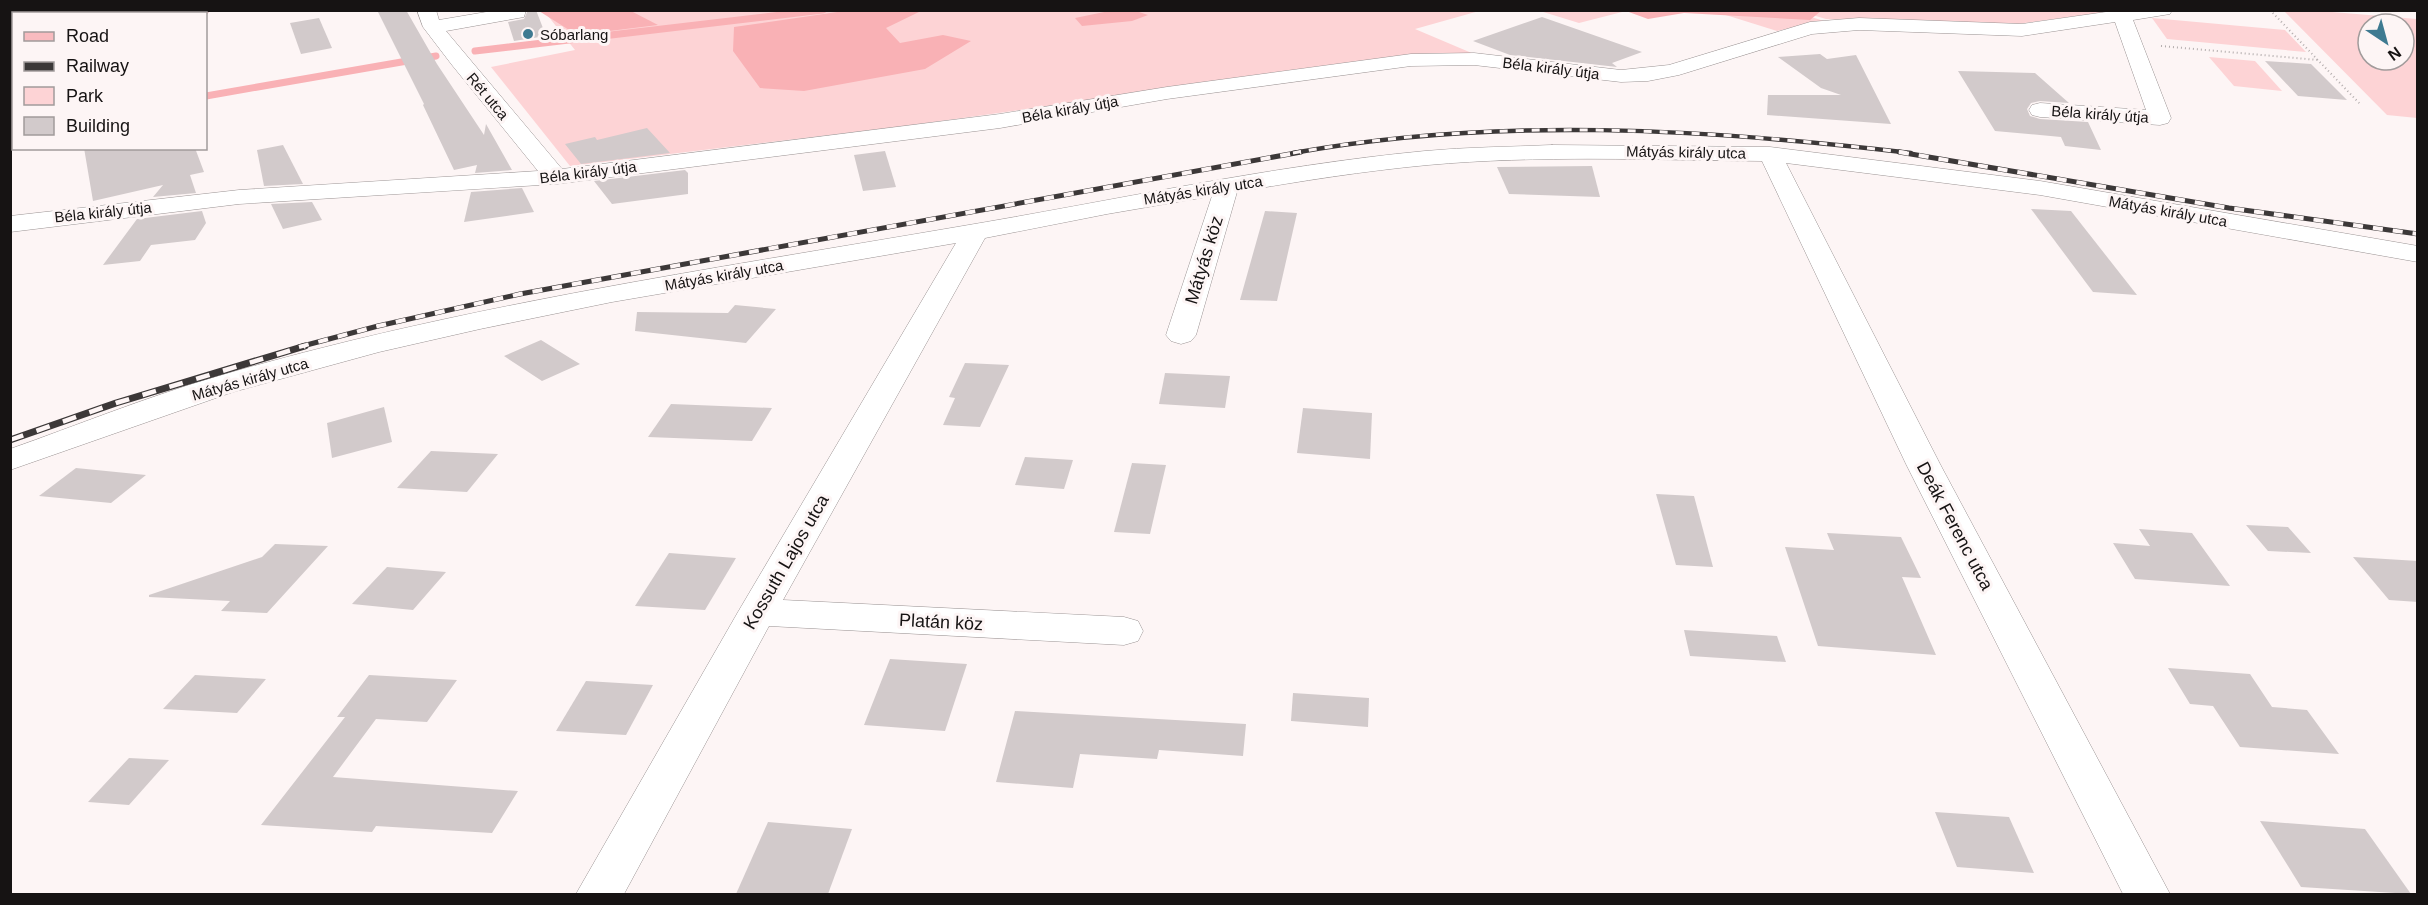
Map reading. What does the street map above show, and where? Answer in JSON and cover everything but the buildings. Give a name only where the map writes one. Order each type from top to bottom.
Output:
[{"type":"street","points":[[430,19],[517,13],[516,10]]},
{"type":"street","name":"Béla király útja","points":[[10,224],[240,197],[556,177],[991,123],[1167,93],[1411,60],[1474,59],[1621,76],[1648,75],[1672,71],[1810,28],[1859,24],[2022,30],[2163,10]]},
{"type":"street","name":"Béla király útja","points":[[2040,110],[2160,118],[2122,16]]},
{"type":"street","name":"Rét utca","points":[[430,19],[556,177]]},
{"type":"street","name":"Mátyás király utca","points":[[10,460],[222,385],[373,345],[480,320],[612,294],[1227,186],[1377,163],[1490,153],[1770,154],[2040,188],[2418,254]]},
{"type":"street","name":"Deák Ferenc utca","points":[[1770,154],[1923,464],[2147,894]]},
{"type":"street","name":"Mátyás köz","points":[[1181,335],[1227,186]]},
{"type":"street","name":"Kossuth Lajos utca","points":[[600,894],[757,612],[975,232]]},
{"type":"street","name":"Platán köz","points":[[757,612],[1124,631]]},
{"type":"path","points":[[2270,10],[2360,104]]},
{"type":"path","points":[[2131,40],[2154,45],[2318,60]]},
{"type":"green space","points":[[552,11],[1479,11],[1415,29],[1474,54],[1328,67],[905,126],[570,166],[491,67],[575,50],[548,16]]},
{"type":"green space","points":[[1540,11],[1626,11],[1579,23]]},
{"type":"green space","points":[[1713,11],[1792,11],[1824,21],[1777,31]]},
{"type":"green space","points":[[1799,11],[2116,11],[1987,28],[1826,19]]},
{"type":"green space","points":[[2284,11],[2356,14],[2356,72],[2416,72],[2417,19],[2417,118],[2387,115]]},
{"type":"green space","points":[[2152,18],[2285,30],[2306,52],[2167,39]]},
{"type":"green space","points":[[2209,57],[2255,61],[2282,91],[2234,86]]},
{"type":"shaded area","points":[[1114,10],[1136,11],[1148,15],[1132,21],[1082,26],[1075,18]]},
{"type":"shaded area","points":[[539,11],[631,11],[658,25],[577,35]]},
{"type":"shaded area","points":[[844,11],[921,11],[886,28],[900,43],[943,35],[971,41],[925,69],[804,91],[760,88],[733,51],[734,27]]},
{"type":"shaded area","points":[[1626,11],[1821,11],[1810,20],[1684,13],[1648,19]]},
{"type":"waterway","points":[[475,51],[823,10]]},
{"type":"waterway","points":[[207,96],[436,56]]},
{"type":"railway","points":[[1293,153],[1369,141],[1524,130],[1679,133],[1911,153]]},
{"type":"railway","points":[[299,347],[378,326],[520,294],[1301,152]]},
{"type":"railway","points":[[1899,152],[2229,208],[2418,234]]},
{"type":"railway","points":[[10,440],[116,403],[305,346]]},
{"type":"place","name":"Sóbarlang","points":[[528,34]]}]
